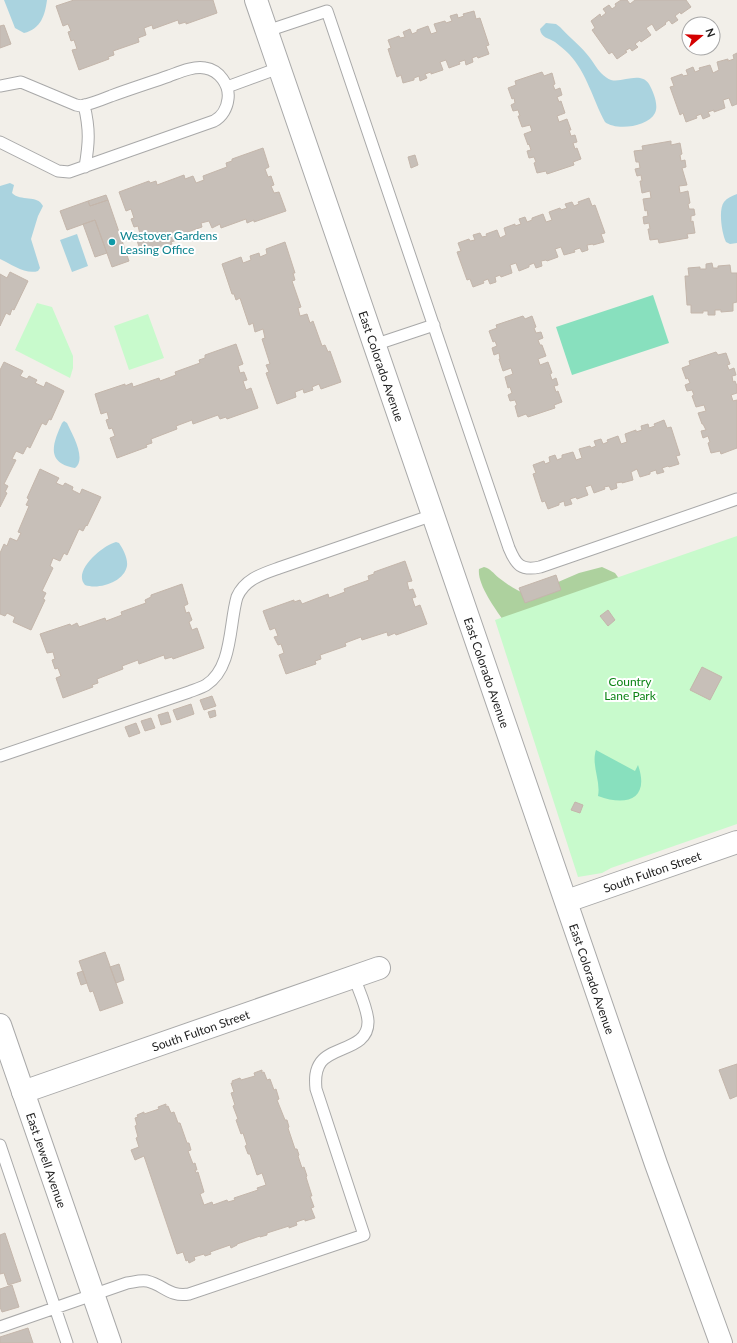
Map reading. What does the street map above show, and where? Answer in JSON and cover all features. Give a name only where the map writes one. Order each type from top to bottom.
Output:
[{"type":"street","name":"East Colorado Avenue","points":[[256,0],[567,901],[656,1164],[721,1343]]},
{"type":"street","name":"South Fulton Street","points":[[567,901],[737,842]]},
{"type":"street","name":"South Fulton Street","points":[[23,1092],[379,968]]},
{"type":"street","name":"East Jewell Avenue","points":[[0,1025],[110,1343]]},
{"type":"lane","points":[[267,31],[327,11],[509,548],[515,561],[522,567],[531,569],[546,565],[737,499]]},
{"type":"lane","points":[[0,86],[22,82],[76,105],[84,105],[183,71],[204,68],[214,71],[222,78],[227,86],[228,98],[227,106],[218,119],[69,172],[62,172],[0,142]]},
{"type":"lane","points":[[227,86],[279,68]]},
{"type":"lane","points":[[84,105],[89,130],[89,143],[85,167]]},
{"type":"lane","points":[[374,345],[434,325]]},
{"type":"lane","points":[[0,756],[182,695],[205,685],[213,679],[222,666],[228,646],[237,597],[241,589],[249,581],[273,570],[433,515]]},
{"type":"lane","points":[[0,1327],[56,1309],[127,1283],[140,1280],[148,1281],[172,1293],[180,1295],[190,1294],[364,1234],[316,1089],[315,1079],[317,1069],[322,1061],[329,1056],[355,1044],[362,1038],[366,1030],[368,1022],[354,977]]},
{"type":"lane","points":[[0,1145],[67,1343]]},
{"type":"green space","points":[[653,295],[669,343],[572,375],[556,327]]},
{"type":"green space","points":[[37,303],[52,307],[73,356],[73,368],[70,378],[15,350]]},
{"type":"green space","points":[[148,314],[164,358],[129,370],[114,326]]},
{"type":"green space","name":"Country Lane Park","points":[[737,536],[737,824],[611,868],[602,873],[578,877],[495,620]]},
{"type":"green space","points":[[484,567],[520,592],[528,595],[579,573],[602,567],[615,573],[620,580],[503,620],[491,603],[481,582],[479,569]]},
{"type":"green space","points":[[596,750],[635,771],[638,765],[641,777],[641,786],[638,793],[627,800],[618,801],[598,796],[599,790],[595,761]]},
{"type":"water","points":[[4,0],[47,0],[41,21],[30,31],[24,33],[15,28]]},
{"type":"water","points":[[546,23],[556,24],[560,27],[580,46],[601,73],[609,79],[616,80],[641,78],[645,80],[651,87],[656,102],[656,110],[651,118],[646,122],[624,127],[610,125],[605,122],[585,78],[575,61],[561,46],[542,34],[540,29]]},
{"type":"water","points":[[10,183],[14,185],[12,193],[16,196],[37,200],[43,206],[38,216],[31,239],[40,268],[38,271],[29,272],[0,259],[0,186]]},
{"type":"water","points":[[737,194],[737,243],[730,244],[726,242],[723,234],[721,210],[725,201]]},
{"type":"water","points":[[77,234],[88,266],[72,272],[60,240]]},
{"type":"water","points":[[64,421],[67,423],[72,433],[79,453],[80,459],[75,468],[59,462],[55,457],[54,445]]},
{"type":"water","points":[[116,542],[119,543],[126,557],[127,566],[125,572],[116,580],[104,585],[85,585],[82,579],[83,573],[91,559],[104,548]]},
{"type":"building","points":[[74,0],[213,0],[217,13],[186,24],[186,22],[179,24],[178,20],[153,29],[152,25],[144,28],[146,35],[138,38],[139,42],[113,51],[114,55],[108,57],[109,59],[79,70],[72,50],[77,49],[74,40],[71,41],[68,32],[71,31],[68,24],[63,26],[56,6]]},
{"type":"building","points":[[621,0],[627,0],[630,4],[635,0],[686,0],[691,7],[675,16],[678,20],[672,24],[669,20],[656,31],[652,24],[646,28],[651,35],[635,44],[638,47],[632,51],[630,48],[617,59],[612,52],[609,54],[592,30],[595,28],[591,21],[600,14],[601,17],[606,13],[603,9],[609,5],[612,9],[616,6],[615,4]]},
{"type":"building","points":[[474,11],[476,19],[480,18],[489,45],[486,46],[489,54],[478,58],[477,56],[472,58],[473,62],[466,65],[465,60],[459,62],[460,64],[449,68],[446,60],[440,62],[443,70],[431,74],[431,72],[425,74],[427,78],[420,81],[419,76],[414,78],[414,80],[403,83],[401,75],[397,77],[388,49],[391,48],[388,40],[399,36],[400,38],[405,37],[403,32],[410,29],[412,34],[417,32],[417,30],[428,26],[431,34],[437,32],[434,24],[445,21],[446,23],[452,21],[450,16],[457,14],[458,18],[464,16],[463,14]]},
{"type":"building","points":[[4,25],[11,44],[0,48],[0,26]]},
{"type":"building","points":[[737,53],[737,104],[732,106],[729,98],[723,100],[725,108],[714,112],[714,110],[708,112],[710,116],[703,119],[701,114],[696,116],[697,118],[686,122],[683,113],[680,115],[670,87],[674,86],[671,78],[682,74],[683,76],[688,75],[686,70],[693,67],[695,72],[700,70],[699,68],[710,65],[713,73],[719,70],[717,62],[734,59],[733,55]]},
{"type":"building","points":[[542,72],[544,76],[552,73],[555,90],[560,88],[562,95],[557,97],[559,102],[561,101],[565,113],[557,116],[559,122],[567,119],[571,130],[569,130],[571,136],[575,135],[577,142],[573,143],[575,149],[577,148],[581,159],[573,162],[574,165],[547,174],[546,171],[537,173],[534,157],[529,158],[527,151],[531,150],[524,134],[532,131],[530,125],[522,127],[518,116],[520,116],[518,110],[513,111],[511,105],[515,103],[514,98],[512,99],[508,88],[516,85],[515,81]]},
{"type":"building","points":[[671,141],[671,145],[680,143],[682,154],[680,155],[681,161],[685,160],[686,167],[682,168],[687,185],[679,186],[680,193],[688,191],[690,203],[688,204],[689,209],[694,209],[695,215],[691,216],[691,222],[693,221],[695,233],[687,234],[688,238],[659,243],[658,239],[650,240],[648,229],[650,229],[649,223],[644,224],[643,217],[648,216],[647,210],[645,211],[643,199],[651,198],[650,191],[642,193],[640,181],[642,181],[641,175],[637,176],[635,169],[640,168],[639,162],[636,162],[634,151],[643,150],[642,146]]},
{"type":"building","points":[[263,148],[269,167],[265,169],[268,177],[271,176],[274,185],[271,186],[274,193],[279,192],[286,211],[254,222],[254,220],[247,223],[246,219],[221,228],[220,224],[212,228],[209,221],[201,223],[202,227],[176,236],[177,240],[171,242],[172,244],[142,255],[135,235],[140,234],[138,226],[134,227],[131,219],[134,218],[131,209],[126,211],[119,192],[149,181],[150,183],[156,181],[157,185],[184,175],[185,179],[193,176],[196,183],[204,180],[203,176],[227,167],[226,163],[232,161],[232,159]]},
{"type":"building","points":[[415,155],[418,165],[411,168],[408,157]]},
{"type":"building","points":[[106,195],[108,200],[90,206],[88,201]]},
{"type":"building","points":[[589,198],[592,206],[595,205],[605,233],[601,234],[604,242],[587,245],[588,250],[582,252],[580,248],[574,250],[575,252],[564,255],[561,247],[555,249],[558,257],[547,261],[541,261],[542,266],[536,268],[534,263],[519,271],[516,263],[510,265],[512,273],[501,277],[500,275],[495,277],[496,282],[490,284],[488,279],[483,281],[484,283],[473,287],[470,279],[467,280],[457,252],[461,251],[458,243],[469,239],[470,241],[475,240],[473,235],[480,233],[482,237],[487,236],[486,234],[497,230],[500,238],[506,235],[504,228],[515,224],[515,226],[521,224],[519,219],[525,217],[527,222],[532,220],[532,218],[543,214],[546,222],[552,220],[549,212],[560,208],[561,210],[567,208],[565,204],[572,202],[574,206],[579,204],[578,202]]},
{"type":"building","name":"Westover Gardens Leasing Office","points":[[108,200],[129,261],[112,267],[95,220],[67,230],[60,211],[88,201],[90,206]]},
{"type":"building","points":[[95,220],[107,253],[95,257],[83,224]]},
{"type":"building","points":[[285,242],[295,273],[293,273],[295,280],[292,281],[301,307],[298,308],[300,316],[307,314],[310,323],[313,321],[322,346],[325,345],[328,352],[330,351],[341,382],[321,389],[319,384],[312,387],[313,390],[304,393],[303,389],[295,392],[296,397],[277,404],[266,373],[269,372],[266,365],[270,364],[262,339],[265,338],[263,329],[255,332],[253,323],[249,325],[240,298],[236,300],[234,294],[232,294],[222,264],[241,257],[243,263],[251,260],[250,256],[259,253],[260,257],[267,254],[266,249]]},
{"type":"building","points":[[712,263],[713,268],[730,265],[731,273],[737,273],[737,302],[733,303],[733,311],[721,312],[721,310],[715,310],[715,315],[708,315],[708,311],[703,311],[703,313],[691,313],[691,305],[687,305],[685,276],[689,276],[688,268],[700,267],[700,269],[706,269],[706,264]]},
{"type":"building","points":[[10,272],[28,281],[14,310],[12,309],[10,315],[6,313],[0,326],[0,274],[7,278]]},
{"type":"building","points":[[523,316],[525,319],[532,316],[536,327],[534,328],[536,333],[541,332],[543,338],[538,340],[540,345],[542,345],[546,356],[538,359],[540,365],[548,362],[552,373],[550,374],[552,380],[556,378],[558,385],[554,386],[556,392],[558,391],[562,402],[554,405],[555,408],[528,417],[526,414],[518,417],[515,406],[517,405],[515,400],[510,401],[508,395],[512,393],[510,387],[508,388],[505,377],[513,374],[511,368],[503,371],[499,359],[499,353],[494,355],[492,348],[497,346],[495,341],[493,342],[489,331],[497,328],[496,325]]},
{"type":"building","points":[[236,344],[243,364],[238,366],[240,373],[244,372],[247,380],[243,381],[246,390],[251,388],[258,408],[227,419],[226,417],[220,419],[218,415],[193,424],[192,420],[176,426],[177,429],[151,439],[152,443],[146,445],[147,447],[117,458],[110,438],[115,436],[112,428],[109,429],[106,420],[109,419],[107,412],[101,414],[95,394],[125,384],[125,386],[132,383],[133,387],[159,378],[160,381],[176,375],[175,372],[200,363],[199,360],[205,358],[205,355]]},
{"type":"building","points":[[716,352],[718,355],[726,353],[730,364],[727,365],[729,370],[734,368],[736,375],[732,376],[733,382],[735,381],[737,386],[737,393],[731,395],[733,401],[737,400],[737,448],[721,454],[720,451],[711,453],[708,443],[710,442],[708,436],[703,438],[701,431],[706,430],[698,413],[706,411],[704,405],[696,407],[692,396],[694,395],[692,390],[687,391],[685,385],[690,383],[688,378],[686,379],[682,368],[690,365],[689,361]]},
{"type":"building","points":[[4,362],[23,371],[20,376],[27,379],[29,376],[37,380],[35,383],[44,387],[46,382],[64,391],[51,420],[49,419],[46,425],[42,423],[30,448],[27,446],[23,454],[16,451],[12,459],[16,460],[4,484],[8,486],[5,492],[7,493],[0,507],[0,370]]},
{"type":"building","points":[[664,420],[667,428],[671,427],[680,455],[676,456],[679,464],[662,468],[664,472],[657,474],[656,470],[650,472],[650,474],[640,477],[637,469],[631,472],[633,480],[616,483],[617,488],[611,490],[609,486],[604,487],[605,489],[594,493],[591,485],[585,487],[588,495],[577,499],[576,497],[570,499],[572,504],[565,506],[564,501],[559,503],[559,505],[548,509],[545,501],[542,502],[533,474],[536,473],[533,465],[544,461],[545,464],[550,462],[549,457],[555,455],[557,460],[562,458],[562,455],[573,452],[576,460],[582,458],[579,449],[596,446],[594,441],[601,439],[603,444],[608,442],[607,440],[618,436],[621,444],[627,442],[625,434],[636,430],[636,432],[642,430],[641,426],[648,424],[649,428],[655,426],[654,424]]},
{"type":"building","points":[[40,469],[59,478],[56,483],[63,486],[65,483],[73,487],[72,490],[80,494],[82,489],[101,497],[87,526],[86,525],[83,531],[79,529],[67,555],[64,553],[60,561],[53,558],[50,566],[53,568],[42,591],[46,593],[43,599],[45,600],[31,630],[13,622],[15,617],[7,613],[5,616],[0,614],[0,553],[4,544],[7,546],[10,538],[17,541],[21,533],[18,532],[29,506],[26,505],[29,499],[27,498]]},
{"type":"building","points":[[405,561],[412,581],[407,582],[409,590],[413,589],[416,597],[412,598],[415,607],[420,605],[427,624],[396,635],[395,633],[388,636],[387,632],[362,640],[361,637],[345,643],[346,646],[320,655],[321,659],[315,661],[316,664],[286,674],[279,655],[284,653],[281,644],[278,645],[274,637],[278,636],[275,628],[270,630],[263,611],[294,600],[294,602],[300,600],[302,604],[328,594],[329,598],[345,592],[344,589],[369,580],[368,576],[374,574],[374,572]]},
{"type":"building","points":[[556,575],[561,590],[525,603],[519,588]]},
{"type":"building","points":[[182,584],[188,604],[184,606],[186,613],[189,612],[192,620],[189,622],[192,630],[197,628],[204,648],[173,659],[172,657],[165,659],[164,655],[139,664],[138,660],[122,666],[123,669],[97,679],[98,683],[92,685],[93,687],[63,698],[56,678],[61,676],[58,668],[55,669],[52,660],[55,659],[53,652],[47,653],[40,634],[70,624],[71,626],[77,623],[79,627],[105,618],[106,621],[122,615],[121,612],[146,603],[145,600],[151,597],[151,595]]},
{"type":"building","points":[[608,610],[615,620],[608,626],[600,616]]},
{"type":"building","points":[[702,667],[722,677],[710,700],[690,690]]},
{"type":"building","points":[[212,696],[216,706],[204,710],[200,700]]},
{"type":"building","points":[[191,704],[194,714],[177,720],[173,710]]},
{"type":"building","points":[[215,710],[216,716],[210,718],[208,712]]},
{"type":"building","points":[[168,712],[171,722],[161,725],[158,715]]},
{"type":"building","points":[[151,718],[155,728],[145,731],[141,721]]},
{"type":"building","points":[[136,723],[140,733],[129,737],[125,727]]},
{"type":"building","points":[[575,802],[583,805],[580,813],[571,810]]},
{"type":"building","points":[[105,952],[123,1003],[100,1011],[93,991],[90,992],[79,961]]},
{"type":"building","points":[[119,964],[124,980],[116,983],[110,967]]},
{"type":"building","points":[[83,971],[87,983],[81,985],[77,973]]},
{"type":"building","points":[[737,1064],[737,1096],[730,1099],[719,1070]]},
{"type":"building","points":[[262,1070],[262,1073],[264,1072],[267,1080],[270,1079],[274,1090],[276,1089],[279,1099],[277,1100],[285,1120],[287,1120],[288,1128],[295,1149],[297,1149],[302,1168],[304,1167],[312,1196],[310,1196],[314,1207],[311,1208],[315,1218],[296,1222],[297,1225],[267,1233],[267,1235],[237,1244],[231,1248],[230,1245],[210,1252],[211,1254],[205,1256],[204,1254],[194,1257],[195,1260],[189,1263],[188,1260],[186,1261],[183,1252],[177,1254],[144,1156],[135,1160],[131,1150],[139,1147],[136,1138],[138,1137],[135,1126],[137,1125],[135,1118],[138,1117],[137,1115],[159,1109],[158,1107],[166,1104],[166,1107],[168,1106],[171,1113],[174,1112],[178,1123],[180,1123],[187,1143],[189,1143],[191,1150],[188,1151],[193,1164],[195,1163],[197,1170],[195,1170],[196,1173],[198,1172],[204,1192],[200,1194],[204,1205],[212,1202],[213,1205],[227,1200],[228,1202],[235,1200],[234,1198],[258,1190],[257,1188],[266,1185],[262,1173],[257,1175],[250,1154],[248,1154],[245,1146],[247,1145],[243,1133],[241,1134],[236,1120],[238,1119],[233,1106],[235,1105],[231,1093],[234,1092],[231,1083],[233,1083],[232,1081],[240,1078],[241,1080],[255,1076],[254,1073]]},
{"type":"building","points":[[5,1233],[21,1281],[8,1285],[4,1273],[0,1274],[0,1235]]},
{"type":"building","points":[[12,1285],[19,1307],[2,1312],[0,1307],[0,1289]]},
{"type":"building","points":[[28,1328],[33,1343],[0,1343],[0,1337]]},
{"type":"place","name":"Westover Gardens Leasing Office","points":[[112,242]]}]
